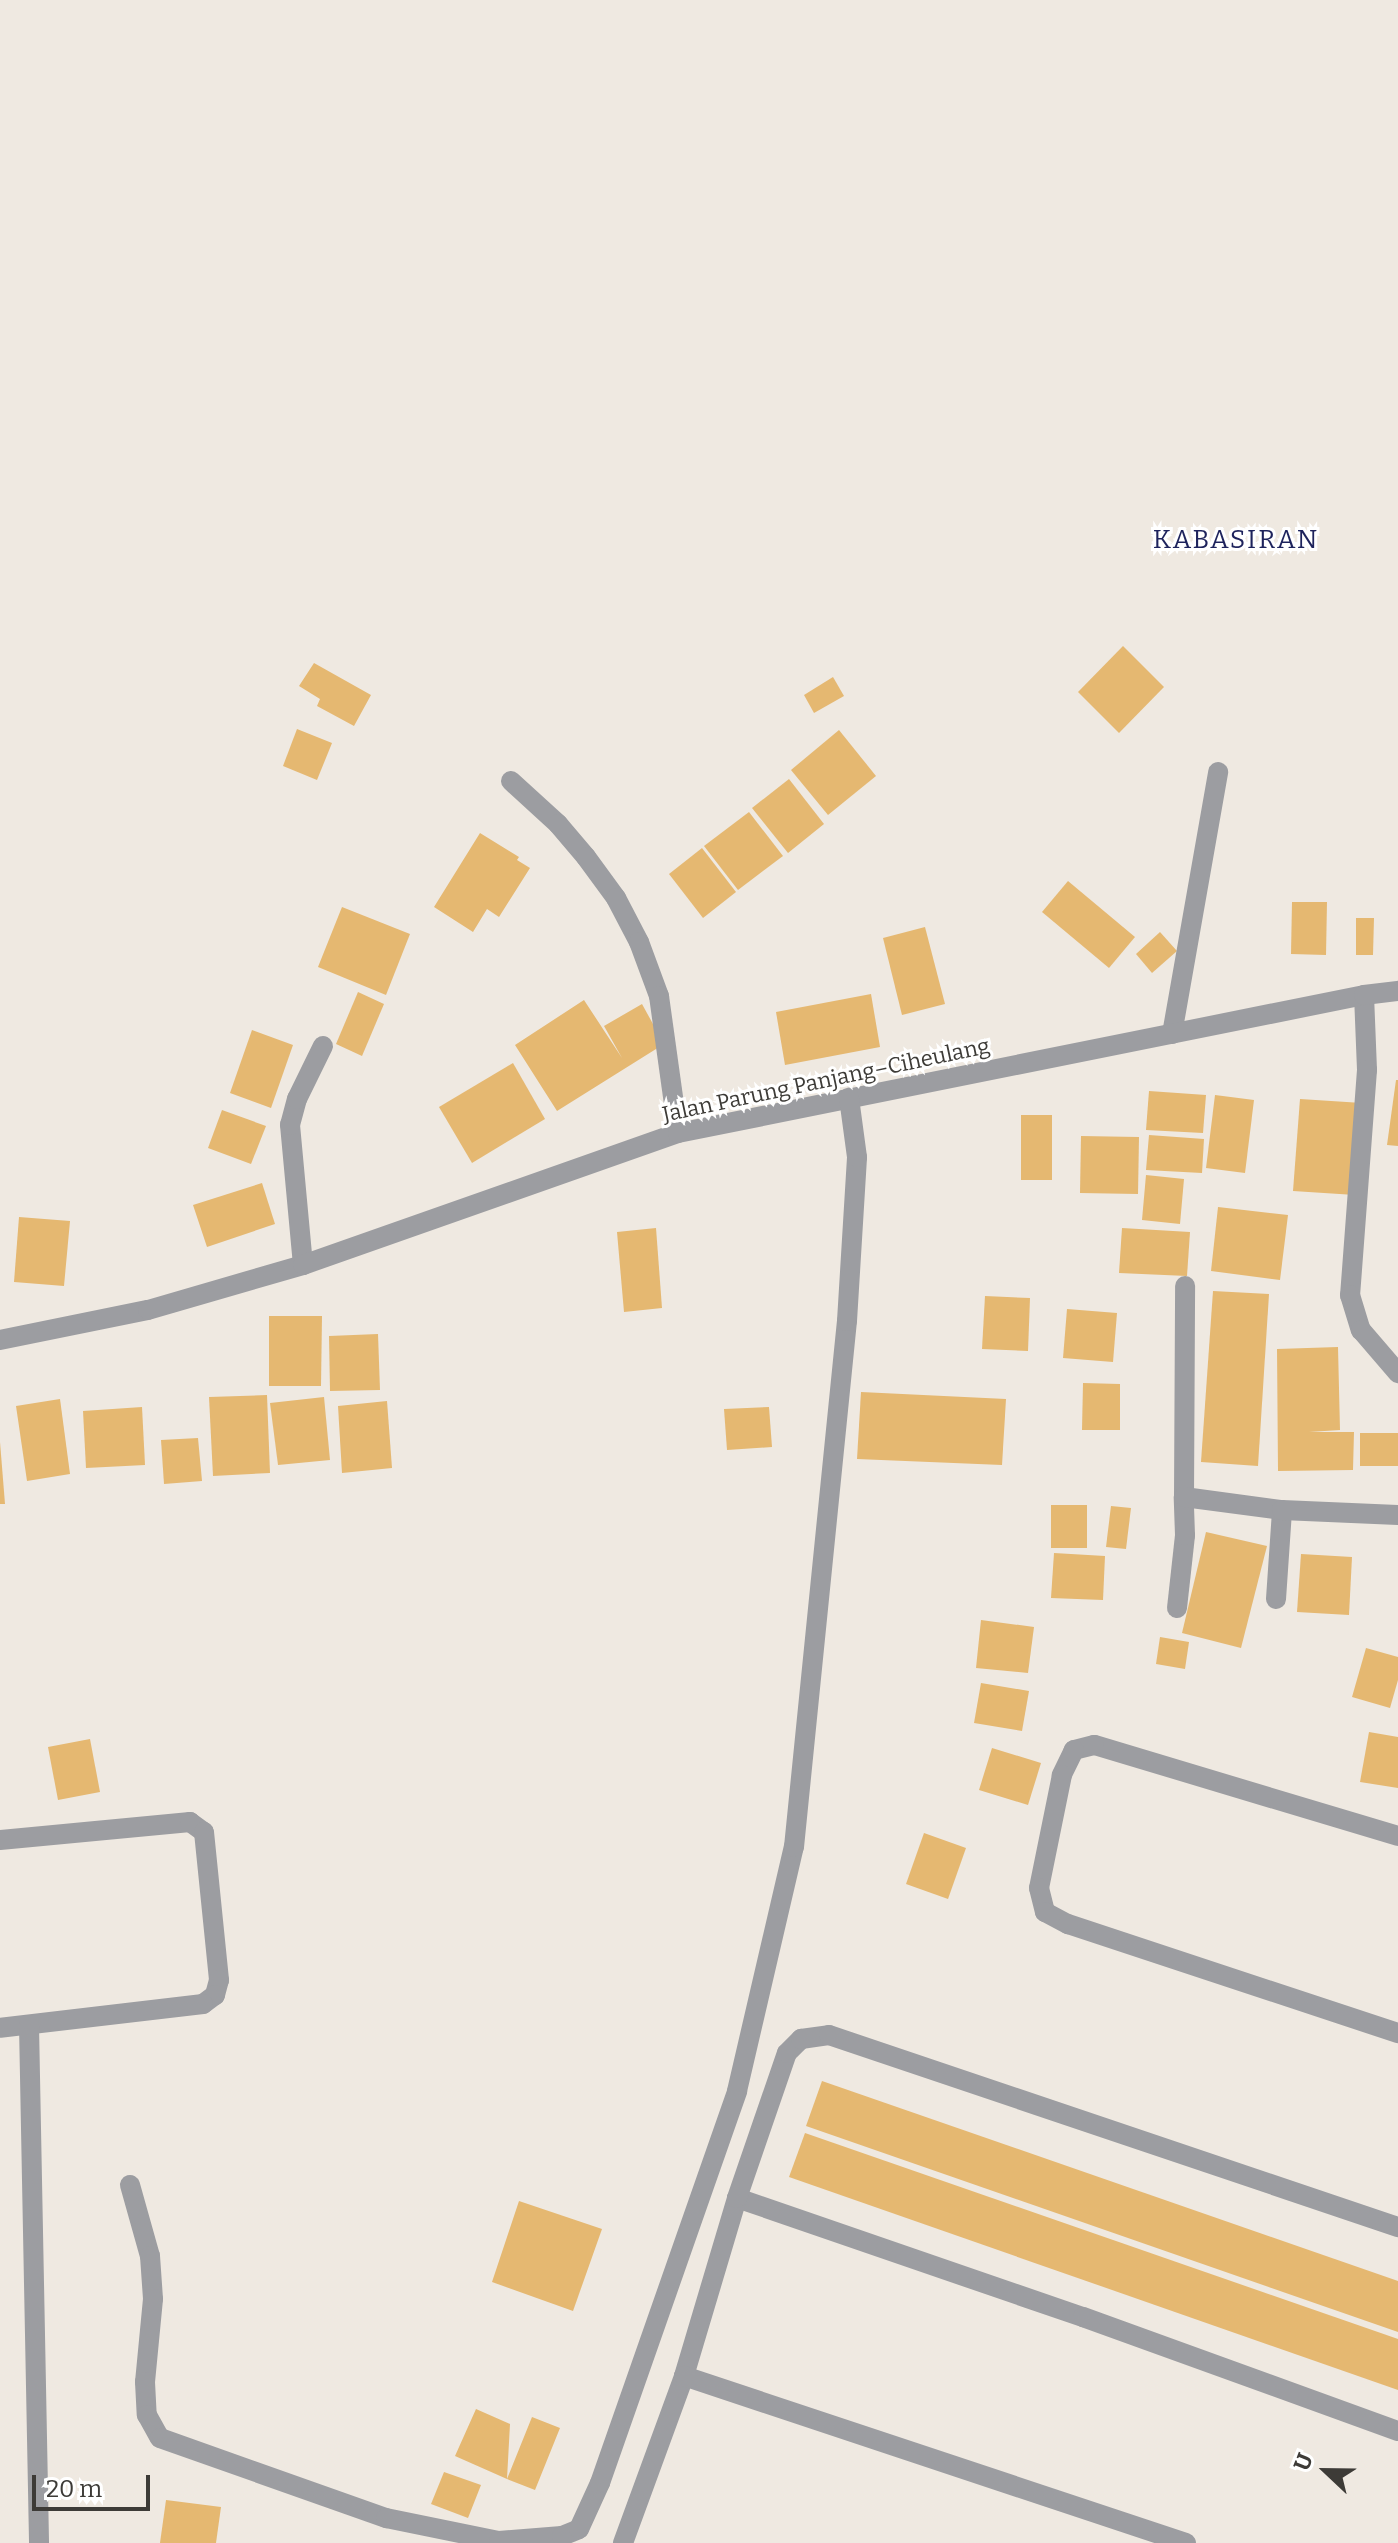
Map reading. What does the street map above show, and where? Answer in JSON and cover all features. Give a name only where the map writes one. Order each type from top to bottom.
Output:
[{"type":"street","points":[[1172,1034],[1218,772]]},
{"type":"street","points":[[511,781],[558,824],[586,857],[616,898],[639,942],[659,996],[678,1133]]},
{"type":"street","name":"Jalan Parung Panjang–Ciheulang","points":[[0,1340],[148,1310],[303,1265],[678,1133],[1364,995],[1398,991]]},
{"type":"street","points":[[1364,995],[1367,1070],[1350,1295],[1361,1330],[1398,1373]]},
{"type":"street","points":[[303,1265],[290,1125],[297,1099],[323,1046]]},
{"type":"street","points":[[130,2185],[150,2256],[153,2299],[145,2382],[147,2415],[160,2438],[386,2518],[499,2541],[562,2536],[579,2529],[600,2483],[737,2091],[794,1847],[847,1321],[857,1157],[849,1098]]},
{"type":"street","points":[[1177,1608],[1185,1535],[1185,1286]]},
{"type":"street","points":[[1184,1497],[1282,1510],[1398,1515]]},
{"type":"street","points":[[1276,1599],[1282,1510]]},
{"type":"street","points":[[1398,1836],[1094,1745],[1074,1750],[1062,1775],[1039,1888],[1045,1912],[1068,1924],[1398,2033]]},
{"type":"street","points":[[0,1840],[190,1822],[204,1832],[219,1980],[215,1995],[203,2004],[0,2028]]},
{"type":"street","points":[[29,2025],[39,2543]]},
{"type":"street","points":[[623,2543],[684,2376],[737,2198],[787,2053],[801,2039],[829,2035],[1398,2227]]},
{"type":"street","points":[[737,2198],[1083,2317],[1398,2431]]},
{"type":"street","points":[[684,2376],[1186,2543]]},
{"type":"building","points":[[1123,646],[1164,687],[1119,733],[1078,692]]},
{"type":"building","points":[[314,663],[371,695],[354,726],[317,706],[320,699],[299,686]]},
{"type":"building","points":[[833,677],[844,696],[814,713],[804,695]]},
{"type":"building","points":[[297,729],[332,743],[317,780],[283,766]]},
{"type":"building","points":[[839,730],[876,776],[828,815],[791,770]]},
{"type":"building","points":[[789,779],[824,824],[788,853],[752,808]]},
{"type":"building","points":[[749,812],[783,856],[738,890],[704,846]]},
{"type":"building","points":[[480,833],[519,857],[517,860],[530,868],[499,917],[487,909],[473,932],[434,907]]},
{"type":"building","points":[[702,848],[736,892],[703,918],[669,874]]},
{"type":"building","points":[[1068,881],[1135,937],[1109,968],[1042,912]]},
{"type":"building","points":[[1292,902],[1327,902],[1326,955],[1291,954]]},
{"type":"building","points":[[342,907],[410,934],[386,995],[318,967]]},
{"type":"building","points":[[1356,918],[1374,918],[1373,955],[1356,955]]},
{"type":"building","points":[[925,927],[945,1004],[902,1015],[883,938]]},
{"type":"building","points":[[1160,932],[1177,951],[1152,973],[1136,954]]},
{"type":"building","points":[[358,992],[384,1004],[362,1056],[336,1044]]},
{"type":"building","points":[[871,994],[880,1047],[785,1065],[776,1012]]},
{"type":"building","points":[[584,1000],[622,1058],[604,1026],[642,1004],[664,1044],[557,1111],[515,1045]]},
{"type":"building","points":[[252,1030],[293,1045],[271,1108],[230,1093]]},
{"type":"building","points":[[513,1063],[545,1119],[472,1163],[439,1107]]},
{"type":"building","points":[[1398,1080],[1398,1146],[1387,1145]]},
{"type":"building","points":[[1149,1091],[1206,1095],[1203,1133],[1146,1130]]},
{"type":"building","points":[[1215,1095],[1254,1100],[1245,1173],[1206,1168]]},
{"type":"building","points":[[1300,1099],[1362,1103],[1355,1195],[1293,1191]]},
{"type":"building","points":[[222,1110],[266,1126],[251,1164],[208,1148]]},
{"type":"building","points":[[1021,1115],[1052,1115],[1052,1180],[1021,1180]]},
{"type":"building","points":[[1149,1135],[1204,1139],[1202,1173],[1146,1170]]},
{"type":"building","points":[[1081,1136],[1139,1137],[1138,1194],[1080,1193]]},
{"type":"building","points":[[1146,1175],[1184,1179],[1180,1224],[1142,1220]]},
{"type":"building","points":[[262,1183],[275,1224],[207,1247],[193,1205]]},
{"type":"building","points":[[1218,1207],[1288,1215],[1280,1280],[1211,1271]]},
{"type":"building","points":[[19,1217],[70,1221],[64,1286],[14,1282]]},
{"type":"building","points":[[656,1228],[662,1308],[624,1312],[617,1232]]},
{"type":"building","points":[[1122,1228],[1190,1232],[1187,1276],[1119,1273]]},
{"type":"building","points":[[1213,1291],[1269,1294],[1258,1466],[1201,1462]]},
{"type":"building","points":[[985,1296],[1030,1298],[1028,1351],[982,1349]]},
{"type":"building","points":[[1067,1309],[1117,1313],[1113,1362],[1063,1358]]},
{"type":"building","points":[[269,1316],[322,1316],[321,1386],[269,1386]]},
{"type":"building","points":[[378,1334],[380,1390],[330,1391],[329,1336]]},
{"type":"building","points":[[1338,1347],[1340,1430],[1309,1432],[1354,1432],[1353,1470],[1278,1471],[1277,1349]]},
{"type":"building","points":[[1083,1383],[1120,1384],[1120,1430],[1082,1430]]},
{"type":"building","points":[[861,1392],[1006,1399],[1002,1465],[857,1459]]},
{"type":"building","points":[[267,1395],[270,1473],[213,1476],[209,1397]]},
{"type":"building","points":[[324,1397],[330,1460],[278,1465],[270,1403]]},
{"type":"building","points":[[60,1399],[70,1474],[27,1481],[16,1406]]},
{"type":"building","points":[[387,1401],[392,1468],[342,1473],[338,1406]]},
{"type":"building","points":[[142,1407],[145,1465],[86,1468],[83,1411]]},
{"type":"building","points":[[769,1407],[772,1447],[727,1450],[724,1409]]},
{"type":"building","points":[[1360,1433],[1398,1433],[1398,1466],[1360,1466]]},
{"type":"building","points":[[198,1438],[202,1481],[164,1484],[161,1440]]},
{"type":"building","points":[[0,1442],[5,1504],[0,1504]]},
{"type":"building","points":[[1051,1505],[1087,1505],[1087,1548],[1051,1548]]},
{"type":"building","points":[[1111,1506],[1131,1508],[1126,1549],[1106,1547]]},
{"type":"building","points":[[1206,1532],[1267,1546],[1241,1648],[1182,1633]]},
{"type":"building","points":[[1054,1553],[1105,1556],[1103,1600],[1051,1598]]},
{"type":"building","points":[[1301,1554],[1352,1557],[1349,1615],[1297,1612]]},
{"type":"building","points":[[981,1620],[1034,1627],[1028,1673],[976,1668]]},
{"type":"building","points":[[1160,1637],[1189,1642],[1185,1669],[1156,1664]]},
{"type":"building","points":[[1366,1648],[1398,1657],[1398,1680],[1390,1708],[1352,1697]]},
{"type":"building","points":[[981,1683],[1029,1691],[1022,1731],[974,1723]]},
{"type":"building","points":[[1369,1732],[1398,1737],[1398,1788],[1360,1782]]},
{"type":"building","points":[[90,1739],[100,1792],[58,1800],[48,1747]]},
{"type":"building","points":[[992,1748],[1041,1763],[1028,1805],[979,1790]]},
{"type":"building","points":[[924,1833],[966,1848],[948,1899],[906,1884]]},
{"type":"building","points":[[822,2081],[1398,2281],[1398,2332],[806,2126]]},
{"type":"building","points":[[805,2133],[1398,2339],[1398,2390],[789,2177]]},
{"type":"building","points":[[519,2201],[602,2229],[573,2311],[492,2282]]},
{"type":"building","points":[[476,2409],[510,2424],[507,2479],[455,2456]]},
{"type":"building","points":[[532,2417],[560,2428],[535,2490],[507,2479]]},
{"type":"building","points":[[444,2472],[481,2485],[468,2518],[431,2504]]},
{"type":"building","points":[[166,2500],[221,2507],[216,2543],[160,2543]]},
{"type":"district","name":"KABASIRAN","points":[[1236,540]]}]
